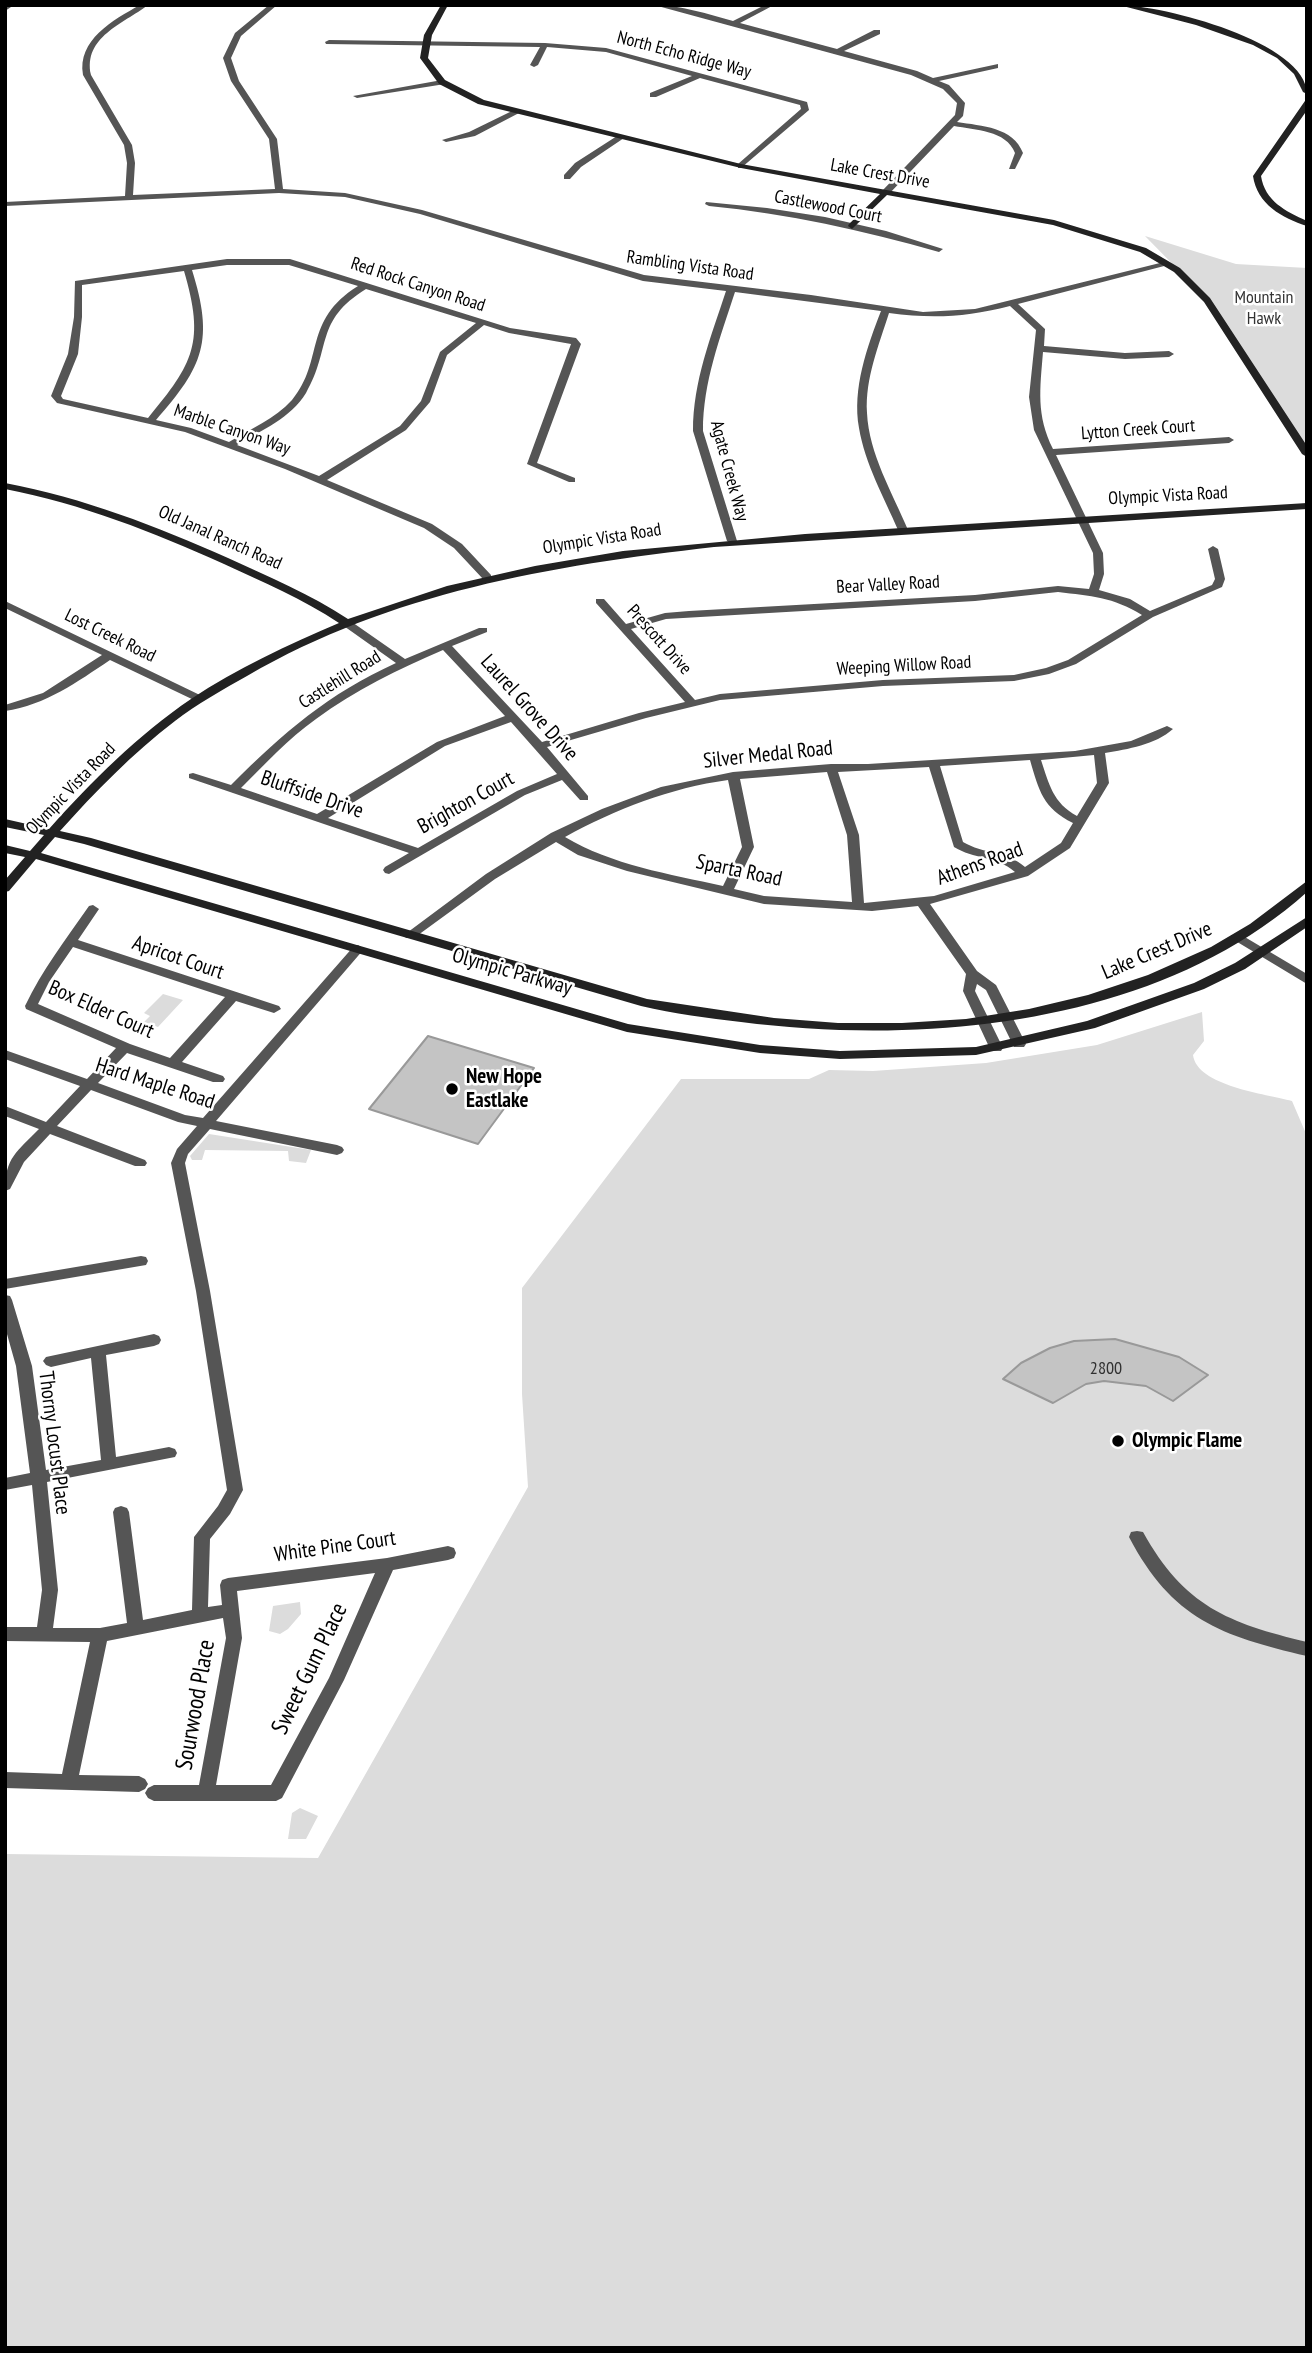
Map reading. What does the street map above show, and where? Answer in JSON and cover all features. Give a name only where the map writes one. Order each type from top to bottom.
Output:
[{"type":"main road","points":[[442,82],[427,65],[425,43],[444,5]]},
{"type":"main road","points":[[1122,5],[1216,30],[1269,50],[1297,70],[1307,92]]},
{"type":"main road","name":"Lake Crest Drive","points":[[442,82],[481,102],[515,113],[741,166],[1078,228],[1143,250],[1188,280],[1207,300],[1307,454]]},
{"type":"main road","points":[[1307,100],[1301,113],[1257,176],[1257,184],[1265,199],[1307,223]]},
{"type":"main road","points":[[852,226],[885,193]]},
{"type":"main road","name":"Old Janal Ranch Road","points":[[5,486],[76,500],[132,519],[299,593],[345,622]]},
{"type":"main road","name":"Olympic Vista Road","points":[[5,888],[52,833],[120,764],[200,699],[280,653],[345,622],[436,590],[487,577],[610,553],[732,541],[1307,506]]},
{"type":"main road","name":"Olympic Parkway","points":[[5,823],[52,833],[646,1003],[705,1015],[877,1029],[984,1022],[1006,1018]]},
{"type":"main road","name":"Olympic Parkway","points":[[5,849],[33,854],[627,1028],[760,1049],[875,1056],[1019,1044]]},
{"type":"main road","name":"Lake Crest Drive","points":[[1006,1018],[1109,995],[1181,968],[1238,937],[1289,903],[1307,885]]},
{"type":"main road","points":[[1019,1044],[1156,1003],[1199,986],[1262,952],[1307,921]]},
{"type":"street","points":[[5,9],[11,5]]},
{"type":"street","points":[[129,198],[131,163],[128,145],[87,75],[85,64],[95,42],[145,5]]},
{"type":"street","points":[[274,5],[238,35],[227,58],[235,81],[273,139],[279,191]]},
{"type":"street","points":[[657,5],[734,23],[936,80],[961,103],[959,116],[885,193]]},
{"type":"street","points":[[734,23],[771,5]]},
{"type":"street","points":[[837,51],[877,32]]},
{"type":"street","name":"North Echo Ridge Way","points":[[329,42],[545,45],[626,54],[805,106],[805,110],[741,166]]},
{"type":"street","points":[[534,65],[545,45]]},
{"type":"street","points":[[936,80],[995,66]]},
{"type":"street","points":[[653,95],[701,75]]},
{"type":"street","points":[[357,96],[442,82]]},
{"type":"street","points":[[446,140],[472,134],[515,113]]},
{"type":"street","points":[[954,124],[999,134],[1013,142],[1019,153],[1012,167]]},
{"type":"street","points":[[567,177],[578,165],[620,138]]},
{"type":"street","name":"Rambling Vista Road","points":[[5,204],[279,191],[333,194],[385,202],[623,274],[665,282],[811,298],[885,312],[947,315],[1012,303],[1165,263]]},
{"type":"street","name":"Castlewood Court","points":[[709,204],[753,208],[852,226],[940,249]]},
{"type":"street","name":"Red Rock Canyon Road","points":[[78,283],[243,261],[290,262],[521,333],[564,337],[576,344],[532,464],[572,480]]},
{"type":"street","points":[[152,419],[172,398],[190,370],[201,335],[198,300],[187,268]]},
{"type":"street","name":"Marble Canyon Way","points":[[78,283],[78,317],[73,354],[56,396],[65,403],[152,419],[232,444],[320,480],[428,526],[458,546],[487,577]]},
{"type":"street","points":[[232,444],[293,403],[306,383],[333,307],[366,285]]},
{"type":"street","name":"Agate Creek Way","points":[[731,289],[702,379],[697,414],[698,431],[732,541]]},
{"type":"street","points":[[1012,303],[1041,329],[1034,412],[1050,452],[1083,519],[1100,564],[1093,592]]},
{"type":"street","points":[[885,312],[867,371],[862,416],[874,457],[903,530]]},
{"type":"street","points":[[320,480],[403,428],[425,402],[443,354],[482,322]]},
{"type":"street","points":[[1041,349],[1125,356],[1169,354]]},
{"type":"street","name":"Lytton Creek Court","points":[[1050,452],[1229,440]]},
{"type":"street","name":"Weeping Willow Road","points":[[540,746],[692,702],[720,697],[883,683],[1032,675],[1072,662],[1149,615],[1216,587],[1220,579],[1213,549]]},
{"type":"street","name":"Bear Valley Road","points":[[624,628],[689,614],[975,598],[1047,589],[1093,592],[1126,601],[1149,615]]},
{"type":"street","name":"Prescott Drive","points":[[600,601],[692,702]]},
{"type":"street","name":"Lost Creek Road","points":[[5,604],[200,699]]},
{"type":"street","name":"Old Janal Ranch Road","points":[[345,622],[402,662]]},
{"type":"street","name":"Castlehill Road","points":[[234,789],[311,717],[402,662],[483,630]]},
{"type":"street","name":"Laurel Grove Drive","points":[[445,645],[540,746],[584,798]]},
{"type":"street","points":[[5,708],[19,707],[52,692],[110,655]]},
{"type":"street","points":[[318,818],[441,744],[513,717]]},
{"type":"street","name":"Silver Medal Road","points":[[410,935],[519,857],[555,836],[637,798],[680,785],[733,775],[1099,750],[1156,736],[1167,729]]},
{"type":"street","name":"Athens Road","points":[[922,902],[1024,873],[1066,845],[1102,783],[1099,750]]},
{"type":"street","points":[[1034,756],[1047,801],[1058,812],[1080,821]]},
{"type":"street","points":[[933,762],[958,844],[965,849],[1007,858],[1024,873]]},
{"type":"street","points":[[831,767],[853,835],[858,906]]},
{"type":"street","name":"Brighton Court","points":[[388,870],[521,793],[564,775]]},
{"type":"street","points":[[727,890],[748,847],[733,775]]},
{"type":"street","name":"Bluffside Drive","points":[[192,776],[417,852]]},
{"type":"street","name":"Sparta Road","points":[[555,836],[582,852],[631,868],[764,900],[858,906],[922,902]]},
{"type":"street","points":[[922,902],[972,974],[991,988],[1019,1044]]},
{"type":"street","points":[[70,942],[93,909]]},
{"type":"street","points":[[1238,937],[1307,980]]},
{"type":"street","name":"Apricot Court","points":[[70,942],[274,1009]]},
{"type":"street","name":"Box Elder Court","points":[[70,942],[31,1006],[125,1047],[218,1079]]},
{"type":"street","points":[[200,1616],[202,1536],[224,1510],[234,1490],[203,1291],[177,1163],[181,1152],[359,949]]},
{"type":"street","points":[[972,974],[969,991],[996,1048]]},
{"type":"street","points":[[173,1063],[232,997]]},
{"type":"street","points":[[5,1186],[18,1159],[125,1047]]},
{"type":"street","name":"Hard Maple Road","points":[[5,1054],[183,1119],[337,1150]]},
{"type":"street","points":[[5,1111],[140,1163]]},
{"type":"street","points":[[5,1283],[141,1261]]},
{"type":"street","name":"Thorny Locust Place","points":[[5,1300],[24,1366],[39,1477],[50,1590],[44,1634]]},
{"type":"street","points":[[51,1361],[154,1340]]},
{"type":"street","points":[[98,1351],[109,1463]]},
{"type":"street","points":[[12,1482],[169,1453]]},
{"type":"street","points":[[121,1512],[136,1627]]},
{"type":"street","points":[[1137,1537],[1157,1575],[1186,1602],[1234,1629],[1264,1640],[1307,1649]]},
{"type":"street","name":"White Pine Court","points":[[228,1585],[387,1565],[448,1553]]},
{"type":"street","name":"Sweet Gum Place","points":[[206,1793],[276,1793],[336,1680],[387,1565]]},
{"type":"street","name":"Sourwood Place","points":[[206,1793],[234,1637],[228,1585]]},
{"type":"street","points":[[5,1634],[100,1635],[230,1610]]},
{"type":"street","points":[[69,1782],[100,1635]]},
{"type":"street","points":[[5,1780],[69,1782],[206,1793]]},
{"type":"green space","name":"Mountain Hawk","points":[[1145,236],[1236,264],[1307,268],[1307,454],[1197,289]]},
{"type":"green space","points":[[163,994],[183,1000],[158,1027],[144,1022],[150,1016],[144,1013]]},
{"type":"green space","points":[[1202,1012],[1204,1041],[1193,1055],[1197,1066],[1206,1074],[1234,1087],[1292,1101],[1307,1136],[1307,2348],[5,2348],[5,1854],[318,1858],[528,1487],[522,1394],[522,1288],[681,1079],[809,1079],[829,1070],[873,1071],[986,1063],[1097,1045]]},
{"type":"green space","points":[[209,1134],[311,1150],[306,1163],[289,1161],[288,1151],[205,1150],[202,1160],[192,1160],[190,1156]]},
{"type":"green space","points":[[300,1602],[301,1614],[288,1629],[280,1634],[269,1631],[273,1606]]},
{"type":"green space","points":[[300,1808],[318,1816],[306,1839],[288,1839],[292,1813]]},
{"type":"building","name":"New Hope Eastlake","points":[[428,1036],[534,1068],[478,1144],[369,1109]]},
{"type":"building","points":[[1115,1339],[1179,1357],[1208,1375],[1173,1401],[1146,1386],[1104,1381],[1086,1384],[1053,1403],[1003,1379],[1021,1363],[1050,1348],[1074,1341]]},
{"type":"place","name":"New Hope Eastlake","points":[[452,1089]]},
{"type":"place","name":"Olympic Flame","points":[[1118,1441]]}]
